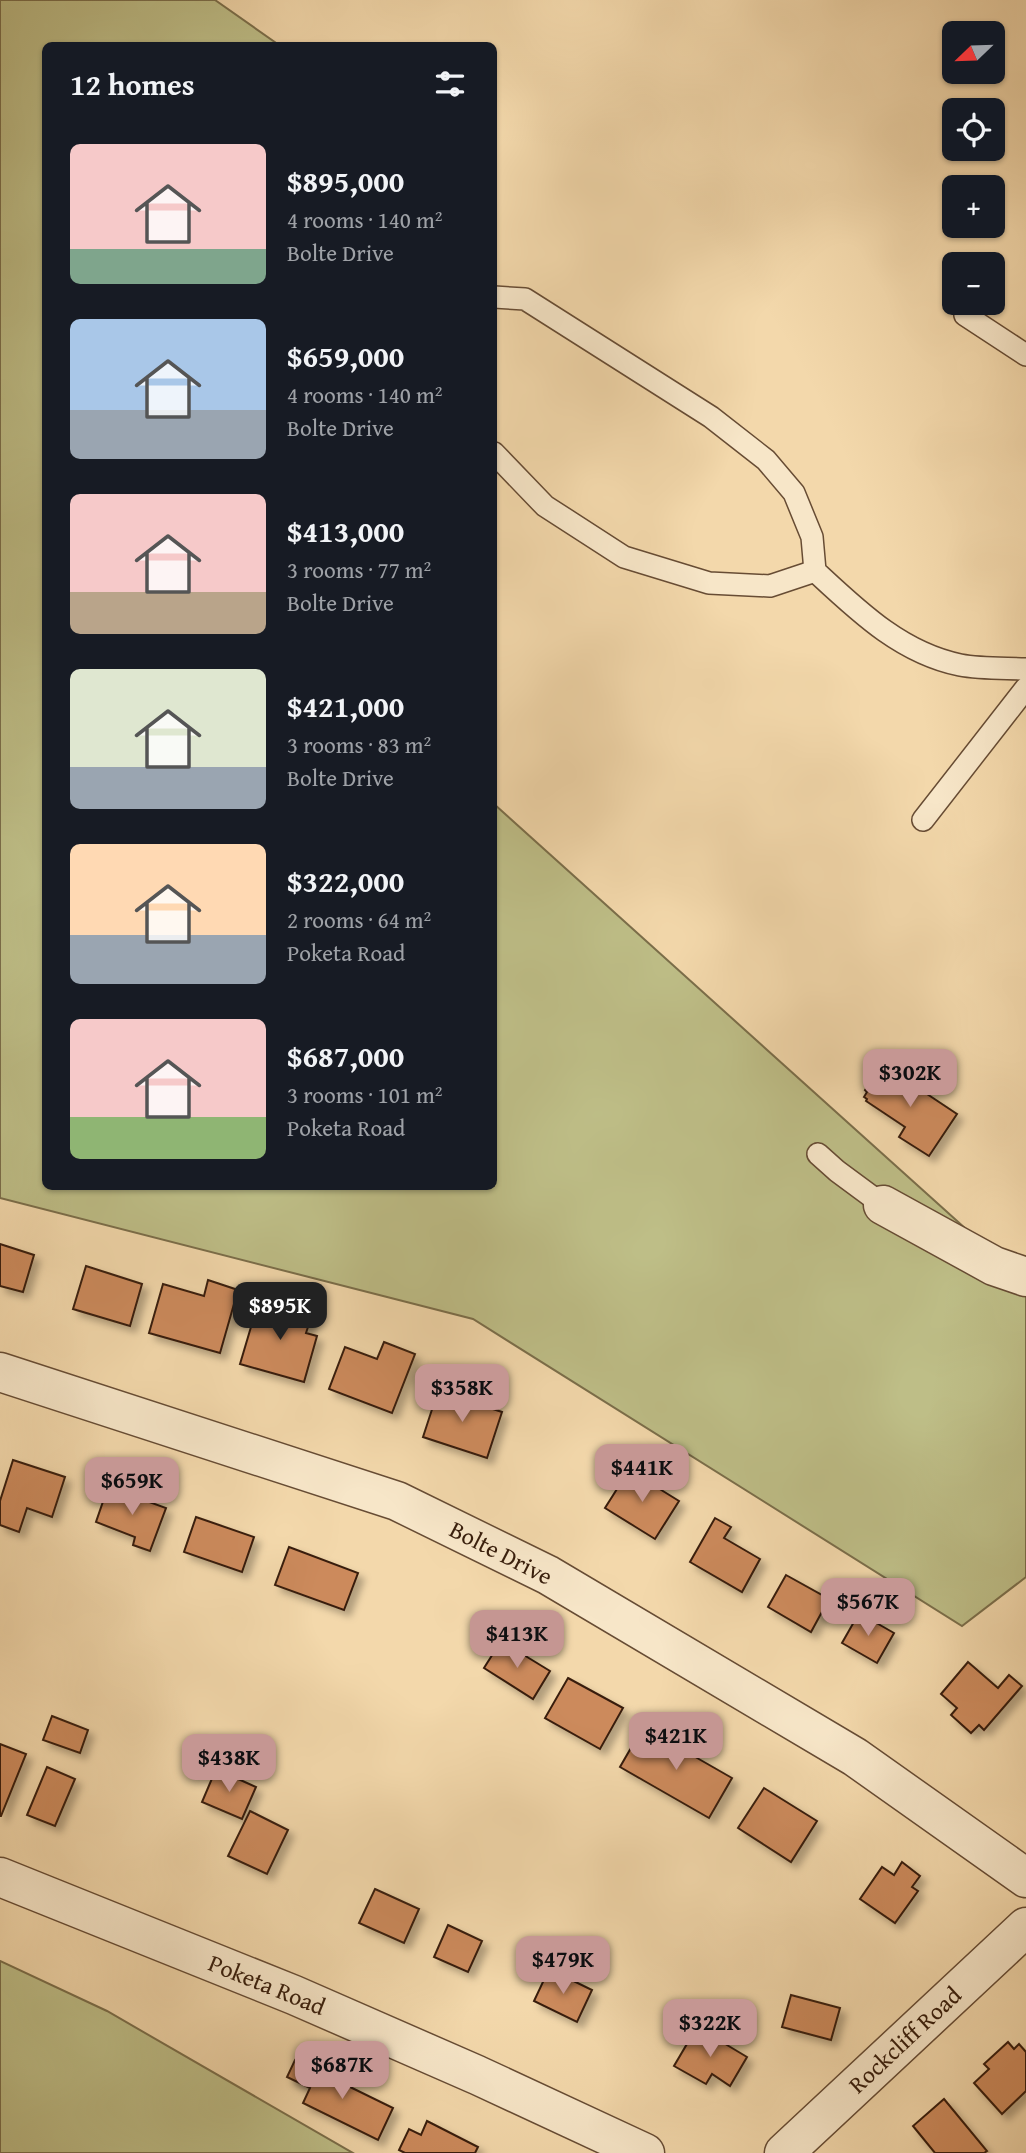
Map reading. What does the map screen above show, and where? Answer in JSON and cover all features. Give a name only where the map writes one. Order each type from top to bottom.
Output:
[{"type":"street","points":[[883,1205],[994,1266],[1026,1277]]},
{"type":"street","name":"Bolte Drive","points":[[0,1372],[397,1501],[548,1575],[855,1758],[1026,1878]]},
{"type":"street","name":"Poketa Road","points":[[0,1877],[294,1995],[477,2075],[645,2153]]},
{"type":"street","name":"Rockcliff Road","points":[[784,2153],[1026,1927]]},
{"type":"lane","points":[[497,297],[525,299],[711,417],[766,460],[794,493],[813,537],[815,571],[859,612],[904,645],[960,665],[1026,669]]},
{"type":"lane","points":[[965,315],[1026,355]]},
{"type":"lane","points":[[497,456],[545,506],[624,557],[709,583],[771,586],[815,571]]},
{"type":"lane","points":[[923,820],[1026,688]]},
{"type":"lane","points":[[818,1154],[845,1178],[883,1205]]},
{"type":"green space","points":[[0,0],[215,0],[275,42],[42,42],[42,1190],[497,1190],[497,807],[1026,1283],[1026,1577],[962,1626],[473,1319],[0,1198]]},
{"type":"green space","points":[[0,1961],[107,2011],[353,2153],[0,2153]]},
{"type":"building","points":[[890,1066],[957,1114],[929,1156],[899,1137],[905,1127],[864,1097],[867,1092],[865,1090],[878,1070],[883,1073]]},
{"type":"building","points":[[0,1244],[34,1255],[23,1292],[0,1286]]},
{"type":"building","points":[[86,1266],[142,1284],[130,1326],[73,1309]]},
{"type":"building","points":[[208,1280],[238,1290],[220,1353],[149,1333],[163,1284],[204,1296]]},
{"type":"building","points":[[259,1300],[312,1315],[306,1333],[317,1336],[304,1382],[240,1364]]},
{"type":"building","points":[[384,1342],[415,1354],[392,1413],[329,1389],[345,1347],[377,1359]]},
{"type":"building","points":[[438,1391],[502,1412],[487,1458],[423,1437]]},
{"type":"building","points":[[13,1460],[65,1477],[52,1517],[27,1508],[19,1532],[0,1525],[0,1501]]},
{"type":"building","points":[[629,1470],[679,1501],[655,1539],[605,1508]]},
{"type":"building","points":[[108,1487],[166,1508],[150,1551],[133,1545],[135,1537],[96,1522]]},
{"type":"building","points":[[196,1517],[254,1537],[242,1572],[184,1552]]},
{"type":"building","points":[[715,1518],[731,1527],[724,1538],[760,1559],[742,1592],[690,1562]]},
{"type":"building","points":[[289,1547],[358,1573],[344,1610],[275,1585]]},
{"type":"building","points":[[786,1575],[829,1599],[811,1632],[768,1607]]},
{"type":"building","points":[[859,1613],[894,1633],[877,1663],[842,1643]]},
{"type":"building","points":[[501,1641],[550,1671],[533,1699],[484,1668]]},
{"type":"building","points":[[968,1662],[998,1688],[1009,1675],[1022,1686],[984,1730],[979,1725],[971,1733],[951,1715],[957,1708],[941,1694]]},
{"type":"building","points":[[568,1678],[623,1708],[600,1749],[545,1718]]},
{"type":"building","points":[[52,1716],[88,1730],[80,1753],[43,1740]]},
{"type":"building","points":[[643,1727],[732,1778],[709,1818],[620,1767]]},
{"type":"building","points":[[0,1744],[26,1754],[1,1816],[0,1816]]},
{"type":"building","points":[[47,1767],[75,1779],[55,1826],[27,1815]]},
{"type":"building","points":[[216,1769],[256,1787],[242,1819],[202,1802]]},
{"type":"building","points":[[764,1788],[817,1821],[791,1862],[738,1828]]},
{"type":"building","points":[[250,1811],[288,1830],[267,1874],[228,1856]]},
{"type":"building","points":[[902,1862],[920,1876],[912,1887],[918,1891],[895,1923],[860,1899],[882,1867],[894,1875]]},
{"type":"building","points":[[375,1889],[419,1909],[404,1943],[359,1923]]},
{"type":"building","points":[[448,1925],[482,1941],[468,1972],[434,1957]]},
{"type":"building","points":[[549,1969],[592,1990],[577,2022],[534,2001]]},
{"type":"building","points":[[791,1995],[840,2008],[831,2040],[782,2027]]},
{"type":"building","points":[[697,2027],[747,2057],[730,2086],[712,2074],[706,2084],[674,2066]]},
{"type":"building","points":[[1008,2042],[1014,2049],[1019,2044],[1026,2052],[1026,2091],[1002,2114],[974,2083],[989,2069],[984,2064]]},
{"type":"building","points":[[295,2060],[393,2108],[378,2140],[303,2103],[310,2088],[287,2077]]},
{"type":"building","points":[[944,2099],[987,2151],[935,2153],[913,2126]]},
{"type":"building","points":[[427,2121],[478,2147],[475,2153],[405,2153],[399,2150],[409,2129],[421,2135]]}]
